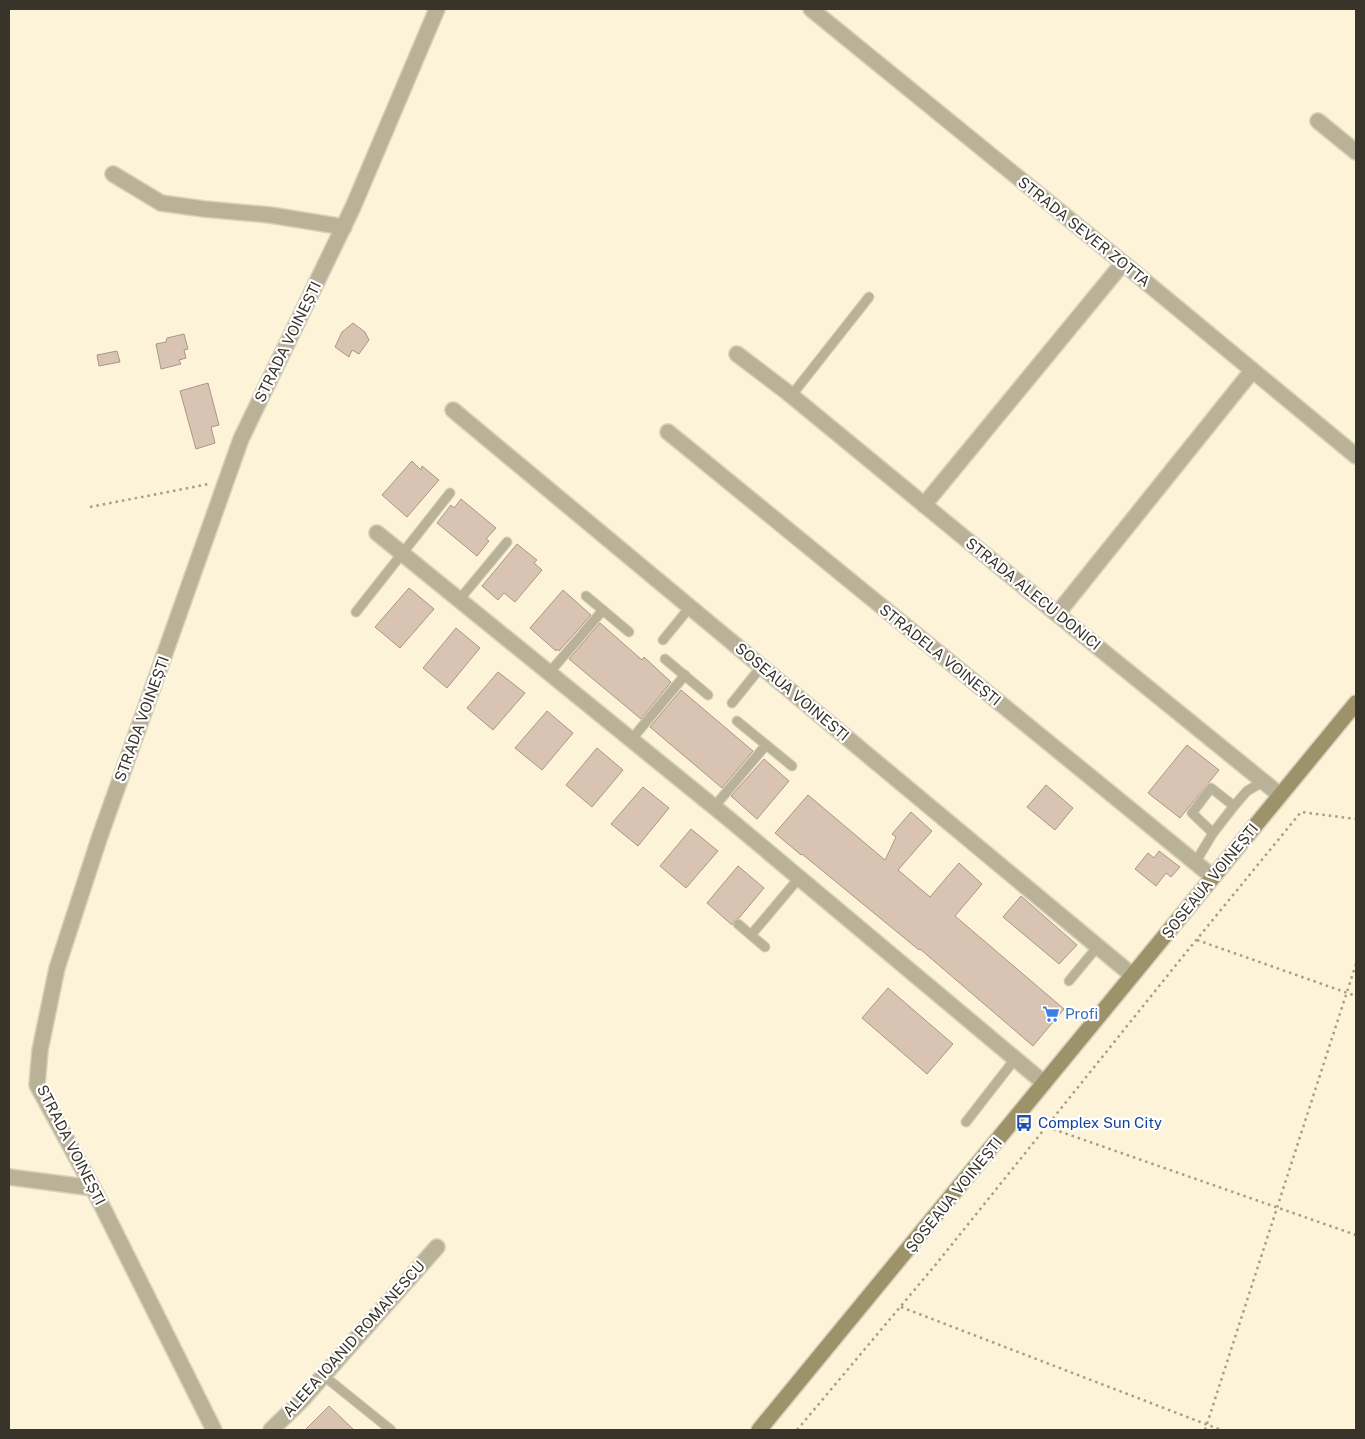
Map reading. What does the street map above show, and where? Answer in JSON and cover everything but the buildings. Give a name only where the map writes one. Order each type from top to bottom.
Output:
[{"type":"main road","name":"ȘOSEAUA VOINEȘTI","points":[[759,1430],[1356,703]]},
{"type":"street","name":"STRADA VOINEȘTI","points":[[214,1430],[93,1188],[37,1085],[40,1050],[57,968],[99,839],[241,439],[344,227],[437,9]]},
{"type":"street","name":"STRADA SEVER ZOTTA","points":[[811,9],[1356,456]]},
{"type":"street","points":[[1318,121],[1356,152]]},
{"type":"street","points":[[113,174],[161,203],[270,215],[344,227]]},
{"type":"street","points":[[924,505],[1123,263]]},
{"type":"street","name":"STRADA ALECU DONICI","points":[[737,354],[789,394],[1280,795]]},
{"type":"street","points":[[1057,614],[1252,371]]},
{"type":"street","name":"SOSEAUA VOINESTI","points":[[453,410],[1132,975]]},
{"type":"street","name":"STRADELA VOINEȘTI","points":[[668,432],[1213,878]]},
{"type":"street","points":[[377,533],[799,878],[1044,1083]]},
{"type":"street","points":[[9,1177],[93,1188]]},
{"type":"street","name":"ALEEA IOANID ROMANESCU","points":[[270,1430],[324,1376],[437,1247]]},
{"type":"lane","points":[[789,394],[869,297]]},
{"type":"lane","points":[[356,612],[450,493]]},
{"type":"lane","points":[[459,600],[507,542]]},
{"type":"lane","points":[[586,596],[629,632]]},
{"type":"lane","points":[[663,640],[690,608]]},
{"type":"lane","points":[[549,673],[602,610]]},
{"type":"lane","points":[[665,659],[708,696]]},
{"type":"lane","points":[[732,703],[761,667]]},
{"type":"lane","points":[[631,740],[684,675]]},
{"type":"lane","points":[[737,721],[792,766]]},
{"type":"lane","points":[[714,808],[766,745]]},
{"type":"lane","points":[[1196,863],[1213,833],[1234,806],[1247,791],[1264,781]]},
{"type":"lane","points":[[1213,833],[1192,813],[1211,788],[1234,806]]},
{"type":"lane","points":[[751,935],[799,878]]},
{"type":"lane","points":[[738,924],[764,947]]},
{"type":"lane","points":[[1068,981],[1098,946]]},
{"type":"lane","points":[[966,1122],[1015,1059]]},
{"type":"lane","points":[[324,1376],[391,1430]]},
{"type":"path","points":[[90,507],[228,480]]},
{"type":"path","points":[[797,1430],[901,1307],[1301,812],[1356,820]]},
{"type":"path","points":[[1197,940],[1356,996]]},
{"type":"path","points":[[1206,1430],[1356,964]]},
{"type":"path","points":[[1047,1127],[1356,1235]]},
{"type":"path","points":[[901,1307],[1221,1430]]},
{"type":"place","name":"Profi","points":[[1051,1014]]},
{"type":"place","name":"Complex Sun City","points":[[1024,1123]]}]
